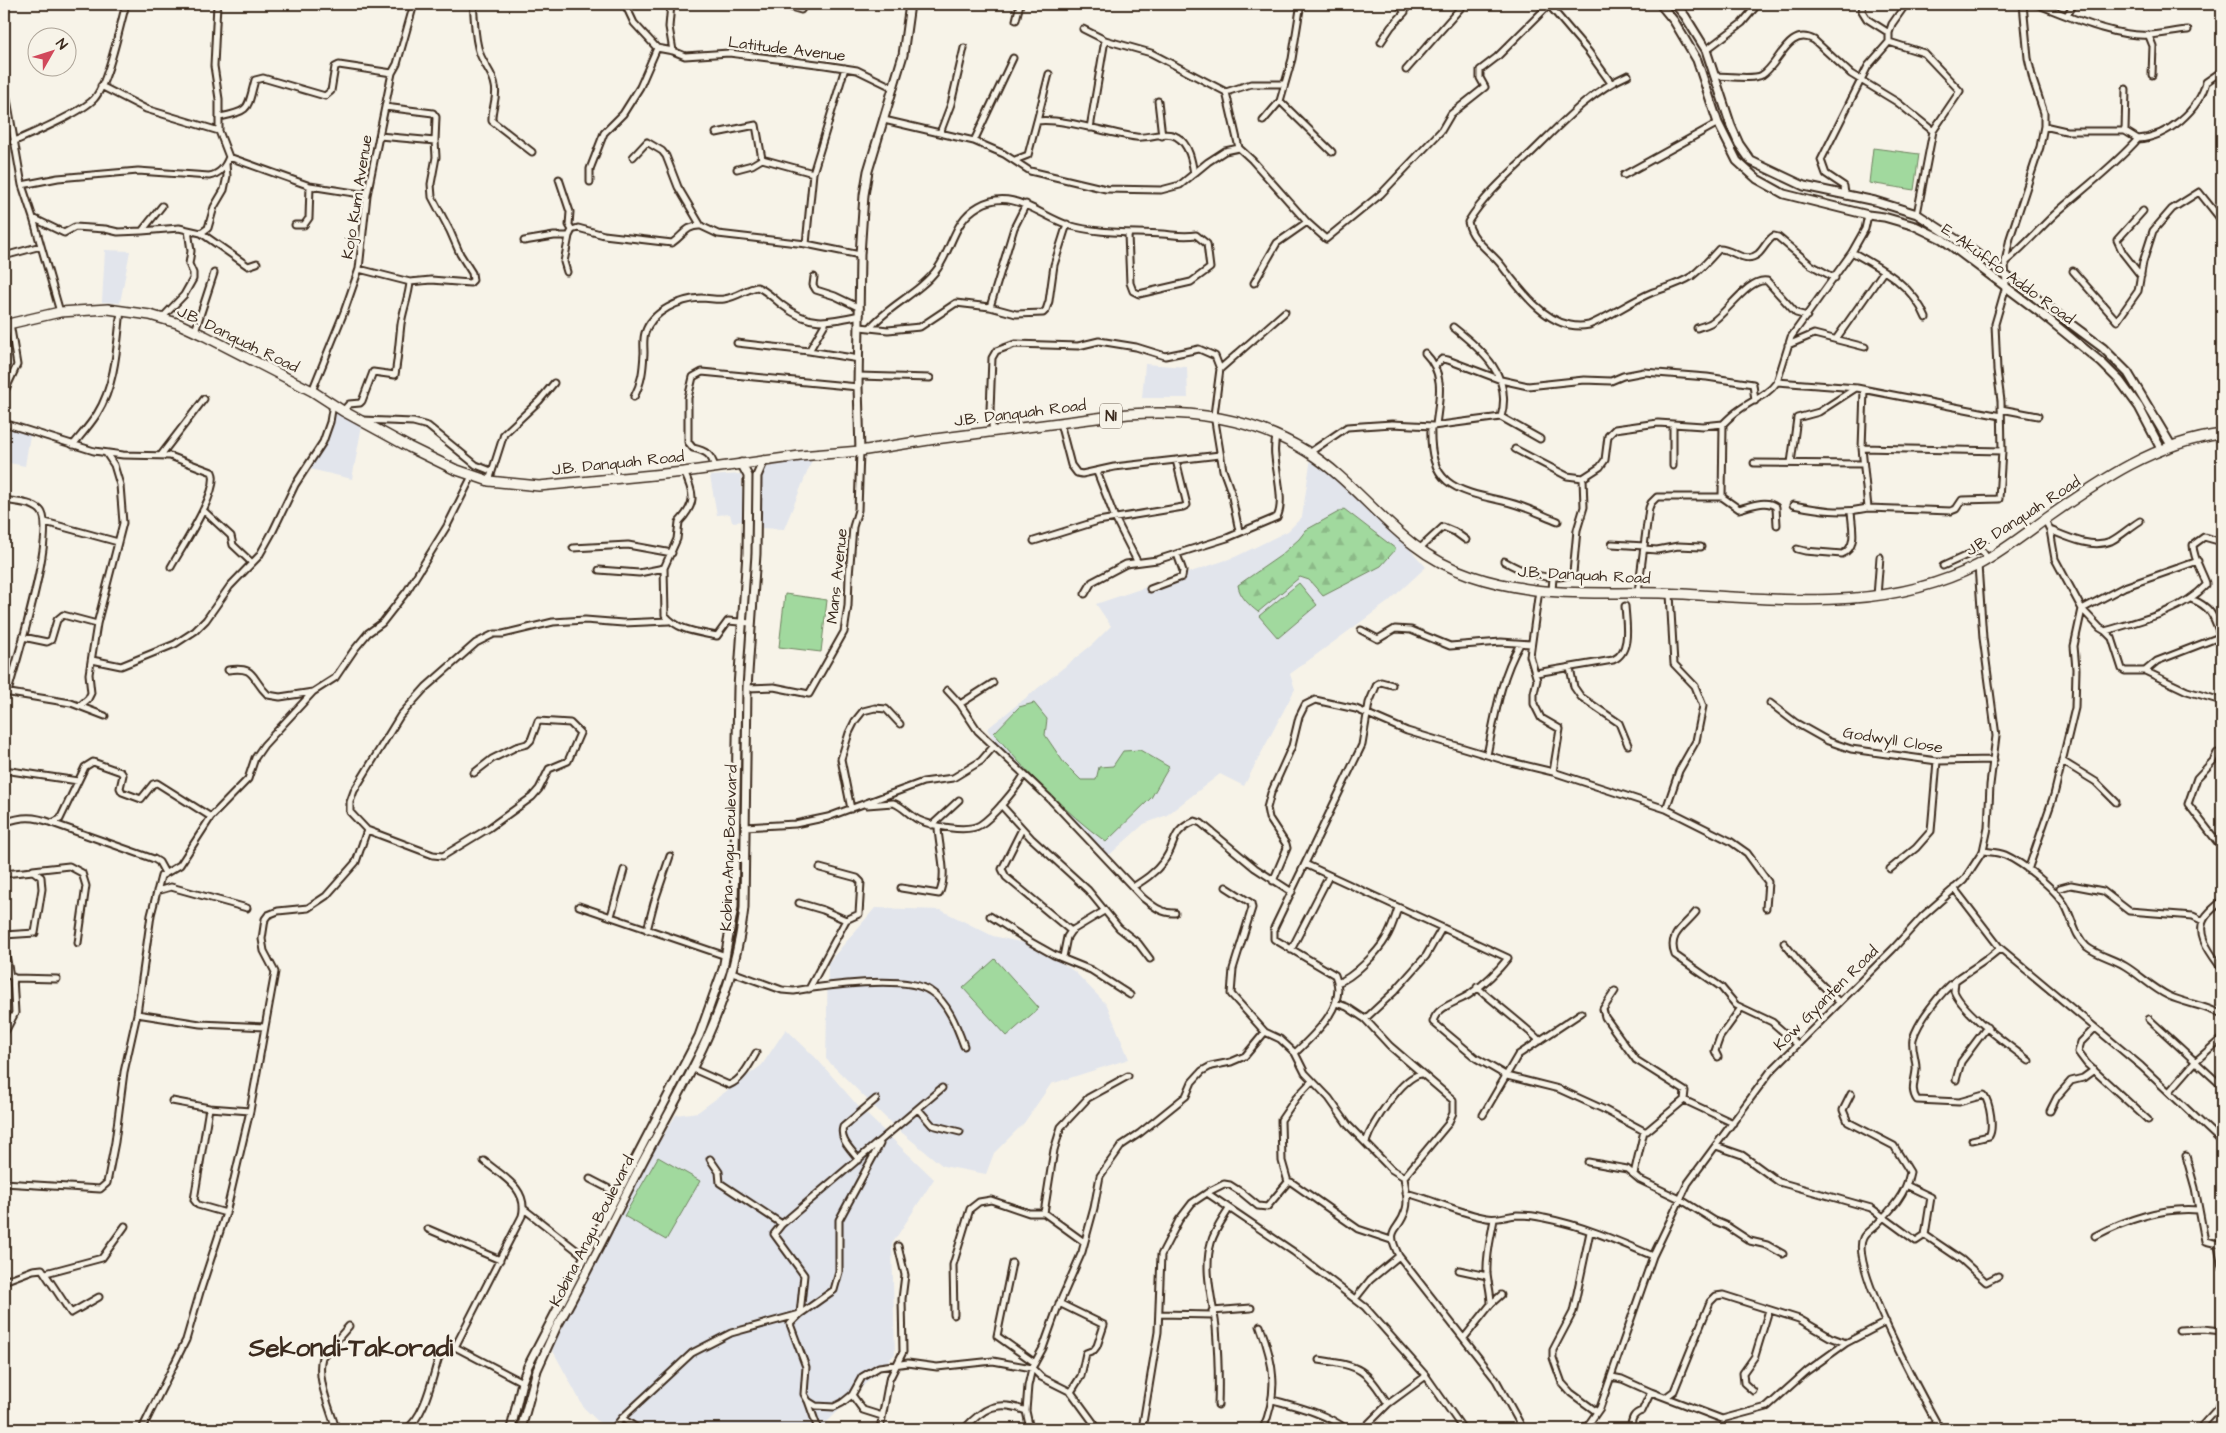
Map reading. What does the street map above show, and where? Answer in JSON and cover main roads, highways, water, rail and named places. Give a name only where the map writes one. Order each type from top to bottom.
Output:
[{"type":"highway","name":"J.B. Danquah Road","points":[[7,324],[60,312],[108,309],[161,319],[194,331],[312,391],[343,411],[409,447],[472,476],[489,481],[539,486],[684,472],[764,460],[860,451],[1060,422],[1158,412],[1214,415],[1255,427],[1309,453],[1341,478],[1419,548],[1451,568],[1478,579],[1552,591],[1638,592],[1816,600],[1876,596],[1928,586],[1988,559],[2122,469],[2171,445],[2222,434]]},
{"type":"district","name":"Sekondi-Takoradi","points":[[351,1348]]}]
